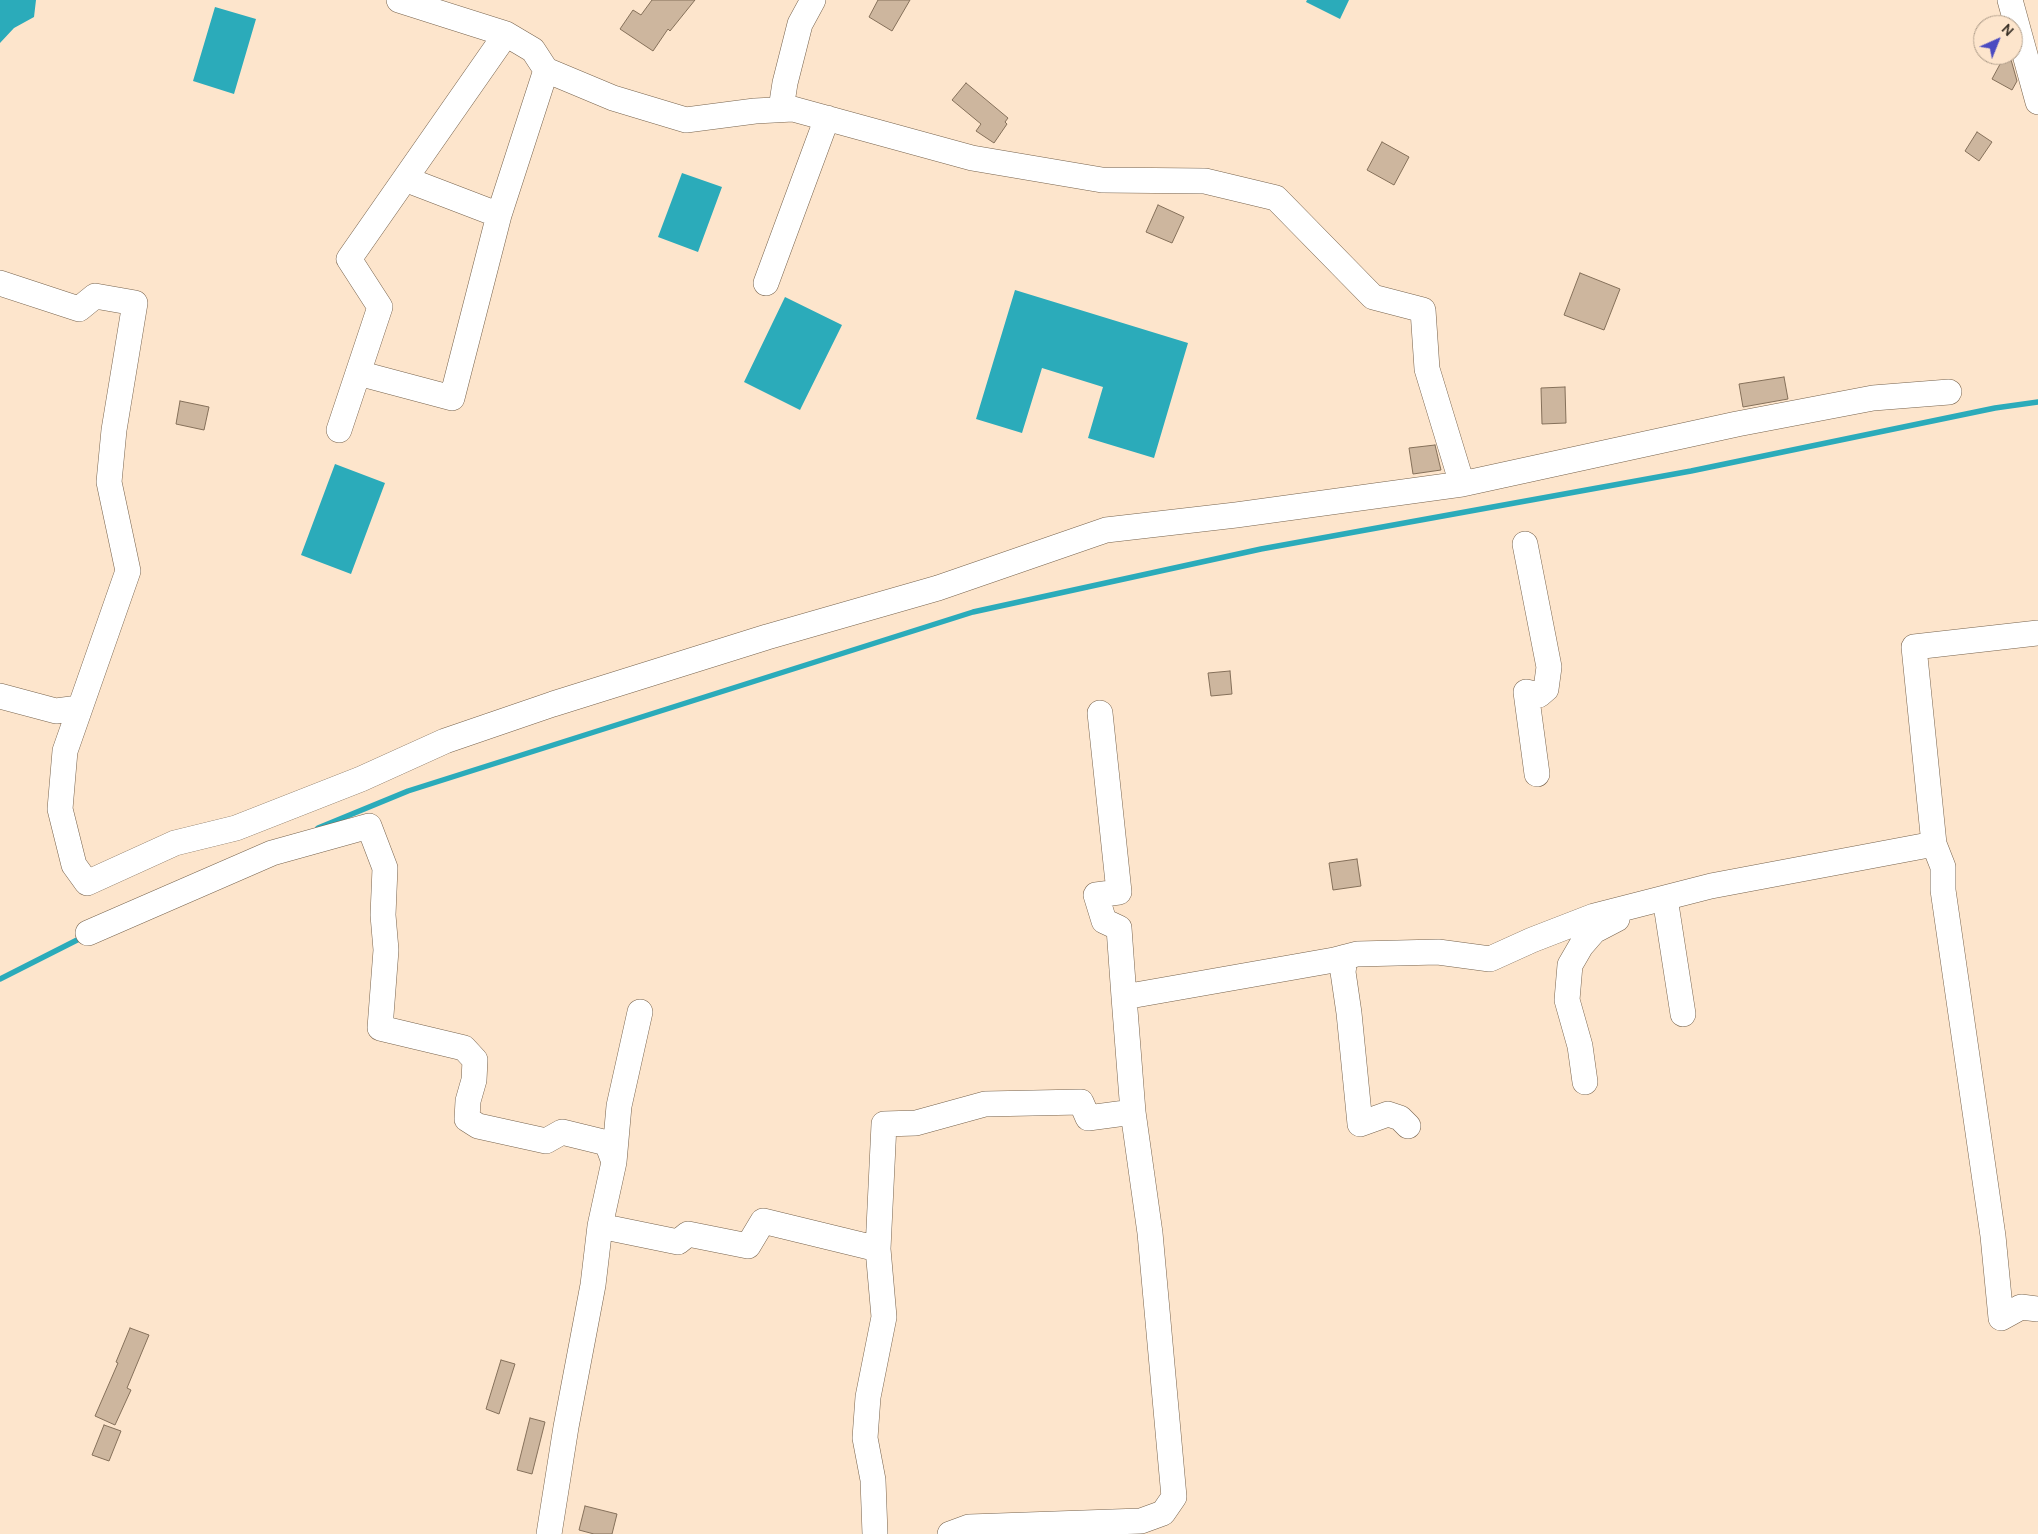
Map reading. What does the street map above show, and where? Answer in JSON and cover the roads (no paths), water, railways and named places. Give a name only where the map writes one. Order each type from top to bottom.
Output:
[{"type":"street","points":[[399,0],[506,34],[533,50],[546,70],[613,98],[686,120],[793,108],[972,158],[1102,180],[1205,181],[1276,198],[1373,297],[1423,310],[1427,368],[1462,484]]},
{"type":"street","points":[[781,109],[785,82],[800,24],[813,0]]},
{"type":"street","points":[[2010,0],[2038,102]]},
{"type":"street","points":[[339,430],[380,307],[349,259],[506,34]]},
{"type":"street","points":[[358,373],[452,398],[499,214],[546,70]]},
{"type":"street","points":[[766,283],[827,118]]},
{"type":"street","points":[[404,179],[499,214]]},
{"type":"street","points":[[0,283],[79,309],[95,296],[134,303],[114,430],[109,482],[128,571],[64,752],[60,809],[74,865],[87,883],[175,843],[236,828],[361,779],[445,742],[553,704],[767,637],[938,588],[1106,530],[1236,515],[1462,484],[1737,424],[1873,398],[1949,392]]},
{"type":"street","points":[[1525,544],[1549,667],[1546,689],[1539,695],[1526,692],[1538,774]]},
{"type":"street","points":[[2038,633],[1914,647],[1934,844],[1943,867],[1942,890],[1993,1236],[2001,1318],[2021,1307],[2038,1309]]},
{"type":"street","points":[[0,696],[56,711],[80,708]]},
{"type":"street","points":[[950,1534],[969,1527],[1141,1521],[1163,1513],[1174,1497],[1150,1233],[1133,1112],[1119,928],[1104,921],[1096,895],[1119,892],[1100,713]]},
{"type":"street","points":[[88,933],[272,852],[369,826],[385,868],[383,915],[386,950],[380,1028],[464,1048],[475,1060],[474,1080],[468,1101],[467,1119],[478,1126],[546,1142],[562,1132],[607,1143],[614,1162]]},
{"type":"street","points":[[1124,997],[1357,954],[1438,952],[1490,959],[1532,940],[1594,916],[1623,908],[1712,886],[1934,844]]},
{"type":"street","points":[[1664,898],[1683,1014]]},
{"type":"street","points":[[1586,1082],[1580,1046],[1567,1000],[1570,965],[1581,946],[1594,931],[1616,920],[1623,908]]},
{"type":"street","points":[[1345,957],[1343,972],[1360,1124],[1388,1114],[1400,1118],[1408,1126]]},
{"type":"street","points":[[550,1534],[566,1427],[593,1285],[600,1226],[614,1162],[619,1106],[640,1012]]},
{"type":"street","points":[[875,1534],[873,1480],[865,1438],[868,1397],[884,1317],[878,1249],[884,1124],[916,1123],[985,1104],[1081,1102],[1088,1118],[1133,1112]]},
{"type":"street","points":[[600,1226],[678,1242],[688,1234],[748,1246],[763,1222],[878,1249]]},
{"type":"water","points":[[0,0],[36,0],[34,17],[14,28],[0,43]]},
{"type":"water","points":[[1307,0],[1349,0],[1340,19],[1306,2]]},
{"type":"water","points":[[215,7],[256,19],[234,94],[193,81]]},
{"type":"water","points":[[682,173],[722,187],[698,252],[658,237]]},
{"type":"water","points":[[1015,290],[1188,343],[1154,458],[1088,438],[1103,387],[1042,368],[1022,433],[976,419]]},
{"type":"water","points":[[785,297],[842,325],[800,410],[744,382]]},
{"type":"water","points":[[335,464],[385,483],[351,574],[301,555]]},
{"type":"waterway","points":[[318,828],[408,791],[973,612],[1261,549],[1691,471],[1995,408],[2038,402]]},
{"type":"waterway","points":[[0,979],[83,937]]}]
